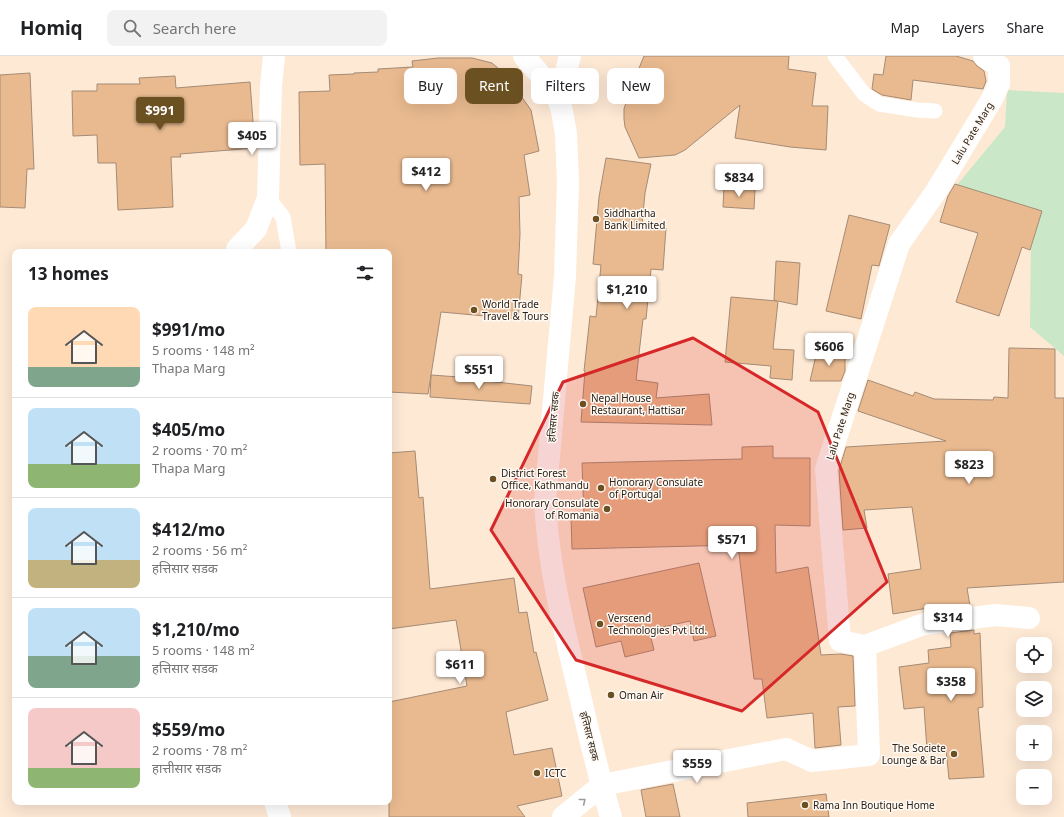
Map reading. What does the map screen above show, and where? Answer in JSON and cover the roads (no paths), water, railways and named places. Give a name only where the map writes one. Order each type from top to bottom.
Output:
[{"type":"street","points":[[238,249],[256,229],[268,198],[271,86],[274,56]]},
{"type":"street","name":"हत्तिसार सडक","points":[[524,56],[534,68]]},
{"type":"street","points":[[567,68],[570,56]]},
{"type":"street","name":"Lalu Pate Marg","points":[[865,646],[840,641],[826,469],[899,244],[937,190],[962,150],[992,99],[999,84],[998,66],[984,56]]},
{"type":"street","name":"हत्तिसार सडक","points":[[560,104],[566,134],[568,182],[565,276],[545,501],[546,526],[560,616],[602,785],[612,817]]},
{"type":"street","points":[[563,817],[602,785],[786,749],[812,761],[869,755],[865,646],[924,624],[996,615],[1029,618]]},
{"type":"street","points":[[276,805],[280,817]]},
{"type":"lane","points":[[835,56],[864,94],[878,104],[917,110],[935,111]]},
{"type":"lane","points":[[268,198],[283,217],[288,249]]},
{"type":"place","name":"Siddhartha Bank Limited","points":[[596,219]]},
{"type":"place","name":"World Trade Travel & Tours","points":[[474,310]]},
{"type":"place","name":"Nepal House Restaurant, Hattisar","points":[[583,404]]},
{"type":"place","name":"District Forest Office, Kathmandu","points":[[493,479]]},
{"type":"place","name":"Honorary Consulate of Portugal","points":[[601,488]]},
{"type":"place","name":"Honorary Consulate of Romania","points":[[607,509]]},
{"type":"place","name":"Verscend Technologies Pvt Ltd.","points":[[600,624]]},
{"type":"place","name":"Oman Air","points":[[611,695]]},
{"type":"place","name":"The Societe Lounge & Bar","points":[[954,754]]},
{"type":"place","name":"ICTC","points":[[537,773]]},
{"type":"place","name":"Rama Inn Boutique Home","points":[[805,805]]}]
